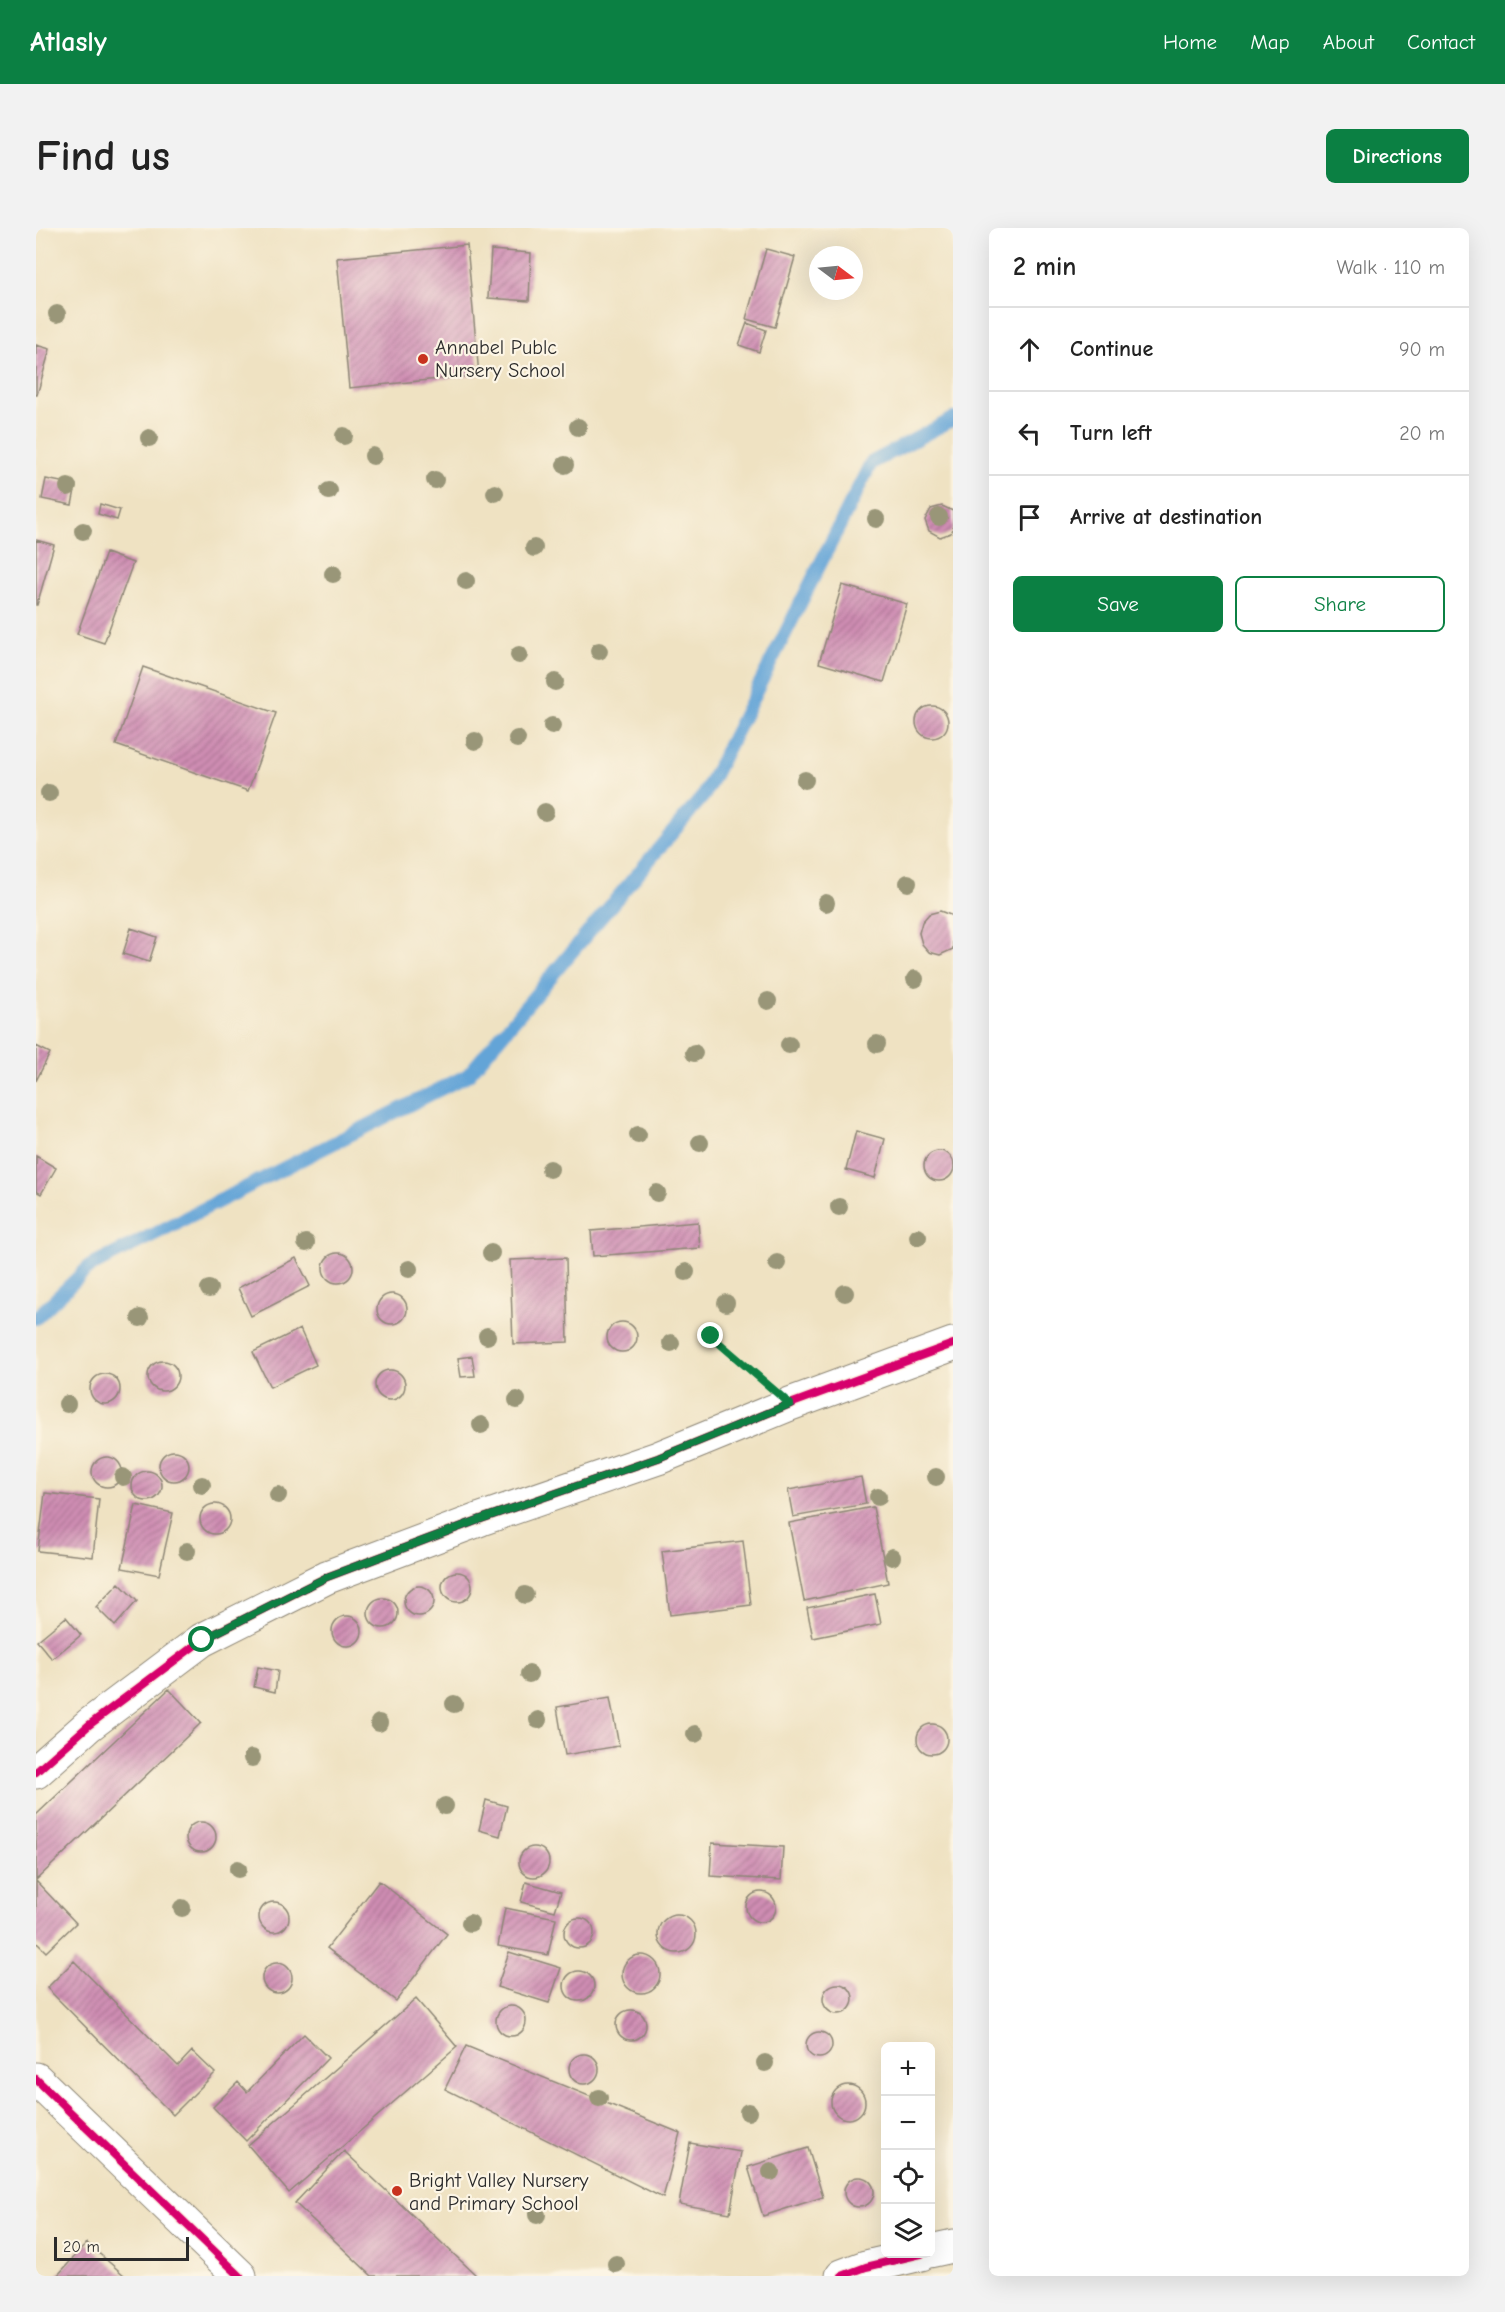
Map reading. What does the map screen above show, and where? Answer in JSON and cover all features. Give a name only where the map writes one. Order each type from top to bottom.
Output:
[{"type":"street","points":[[36,1772],[89,1725],[202,1640],[327,1577],[481,1519],[658,1458],[790,1404],[953,1344]]},
{"type":"street","points":[[36,2079],[240,2276]]},
{"type":"street","points":[[935,2250],[953,2246]]},
{"type":"street","points":[[842,2276],[901,2258]]},
{"type":"path","points":[[711,1336],[790,1404]]},
{"type":"building","points":[[467,245],[479,375],[349,388],[337,258]]},
{"type":"building","points":[[766,249],[795,257],[775,327],[746,319]]},
{"type":"building","points":[[491,250],[531,253],[529,301],[488,298]]},
{"type":"building","points":[[747,323],[766,330],[759,352],[739,345]]},
{"type":"building","points":[[36,345],[50,349],[37,395],[36,395]]},
{"type":"building","points":[[46,479],[76,485],[72,505],[42,499]]},
{"type":"building","points":[[100,504],[120,510],[117,520],[98,514]]},
{"type":"building","points":[[942,506],[953,511],[953,529],[951,533],[940,537],[929,531],[925,520],[931,509]]},
{"type":"building","points":[[36,540],[54,545],[37,605],[36,605]]},
{"type":"building","points":[[106,553],[133,563],[104,643],[77,634]]},
{"type":"building","points":[[842,585],[907,604],[884,682],[819,663]]},
{"type":"building","points":[[143,667],[276,713],[248,791],[116,745]]},
{"type":"building","points":[[932,706],[943,711],[948,722],[943,733],[932,738],[921,733],[916,722],[921,711]]},
{"type":"building","points":[[940,911],[953,916],[953,949],[940,955],[929,952],[922,944],[919,933],[922,922],[929,914]]},
{"type":"building","points":[[131,928],[157,937],[149,962],[123,954]]},
{"type":"building","points":[[36,1046],[50,1053],[36,1081]]},
{"type":"building","points":[[856,1131],[885,1139],[875,1178],[846,1170]]},
{"type":"building","points":[[939,1151],[945,1152],[953,1160],[953,1172],[945,1180],[939,1181],[933,1180],[925,1172],[924,1166],[925,1160],[933,1152]]},
{"type":"building","points":[[36,1156],[56,1168],[41,1194],[36,1191]]},
{"type":"building","points":[[698,1222],[700,1248],[593,1256],[591,1231]]},
{"type":"building","points":[[338,1253],[349,1257],[353,1268],[349,1279],[338,1283],[327,1279],[323,1268],[327,1257]]},
{"type":"building","points":[[296,1258],[310,1286],[251,1316],[238,1288]]},
{"type":"building","points":[[566,1258],[568,1342],[513,1344],[510,1260]]},
{"type":"building","points":[[392,1294],[403,1298],[407,1309],[403,1320],[392,1324],[381,1320],[377,1309],[381,1298]]},
{"type":"building","points":[[622,1322],[633,1326],[637,1337],[633,1348],[622,1352],[611,1348],[607,1337],[611,1326]]},
{"type":"building","points":[[300,1329],[316,1365],[270,1387],[253,1352]]},
{"type":"building","points":[[472,1356],[475,1376],[461,1377],[458,1358]]},
{"type":"building","points":[[163,1361],[174,1365],[178,1376],[174,1387],[163,1391],[152,1387],[148,1376],[152,1365]]},
{"type":"building","points":[[390,1370],[396,1371],[404,1379],[404,1391],[396,1399],[390,1400],[384,1399],[376,1391],[375,1385],[376,1379],[384,1371]]},
{"type":"building","points":[[105,1374],[111,1375],[119,1383],[119,1395],[111,1403],[105,1404],[99,1403],[91,1395],[90,1389],[91,1383],[99,1375]]},
{"type":"building","points":[[174,1451],[180,1452],[188,1460],[188,1472],[180,1480],[174,1481],[168,1480],[160,1472],[159,1466],[160,1460],[168,1452]]},
{"type":"building","points":[[107,1457],[118,1461],[122,1472],[118,1483],[107,1487],[96,1483],[92,1472],[96,1461]]},
{"type":"building","points":[[147,1471],[158,1475],[162,1486],[158,1497],[147,1501],[136,1497],[132,1486],[136,1475]]},
{"type":"building","points":[[861,1477],[866,1504],[793,1517],[788,1490]]},
{"type":"building","points":[[45,1493],[99,1499],[93,1557],[38,1551]]},
{"type":"building","points":[[215,1504],[226,1508],[230,1519],[226,1530],[215,1534],[204,1530],[200,1519],[204,1508]]},
{"type":"building","points":[[136,1505],[173,1513],[159,1575],[122,1568]]},
{"type":"building","points":[[873,1507],[888,1583],[804,1601],[789,1523]]},
{"type":"building","points":[[743,1541],[751,1605],[670,1615],[662,1551]]},
{"type":"building","points":[[457,1572],[468,1576],[472,1587],[468,1598],[457,1602],[446,1598],[442,1587],[446,1576]]},
{"type":"building","points":[[119,1583],[137,1601],[115,1626],[96,1607]]},
{"type":"building","points":[[419,1586],[425,1587],[433,1595],[433,1607],[425,1615],[419,1616],[413,1615],[405,1607],[404,1601],[405,1595],[413,1587]]},
{"type":"building","points":[[875,1594],[881,1624],[813,1638],[807,1608]]},
{"type":"building","points":[[383,1598],[394,1602],[398,1613],[394,1624],[383,1628],[372,1624],[368,1613],[372,1602]]},
{"type":"building","points":[[347,1616],[353,1617],[361,1625],[361,1637],[353,1645],[347,1646],[341,1645],[333,1637],[332,1631],[333,1625],[341,1617]]},
{"type":"building","points":[[66,1617],[81,1635],[52,1659],[37,1641]]},
{"type":"building","points":[[258,1667],[278,1671],[275,1692],[254,1687]]},
{"type":"building","points":[[169,1689],[201,1723],[36,1880],[36,1815]]},
{"type":"building","points":[[610,1698],[619,1746],[565,1755],[557,1707]]},
{"type":"building","points":[[932,1724],[943,1728],[947,1739],[943,1750],[932,1754],[921,1750],[917,1739],[921,1728]]},
{"type":"building","points":[[486,1800],[507,1806],[500,1836],[479,1830]]},
{"type":"building","points":[[201,1822],[212,1826],[216,1837],[212,1848],[201,1852],[190,1848],[186,1837],[190,1826]]},
{"type":"building","points":[[712,1843],[783,1847],[781,1880],[710,1876]]},
{"type":"building","points":[[534,1847],[545,1851],[549,1862],[545,1873],[534,1877],[523,1873],[519,1862],[523,1851]]},
{"type":"building","points":[[36,1881],[76,1923],[46,1952],[36,1942]]},
{"type":"building","points":[[379,1881],[447,1934],[396,2001],[327,1948]]},
{"type":"building","points":[[526,1882],[561,1892],[555,1911],[521,1902]]},
{"type":"building","points":[[761,1892],[772,1896],[776,1907],[772,1918],[761,1922],[750,1918],[746,1907],[750,1896]]},
{"type":"building","points":[[274,1902],[285,1906],[289,1917],[285,1928],[274,1932],[263,1928],[259,1917],[263,1906]]},
{"type":"building","points":[[505,1908],[556,1918],[548,1955],[498,1946]]},
{"type":"building","points":[[677,1915],[691,1920],[696,1934],[691,1948],[677,1953],[663,1948],[658,1934],[663,1920]]},
{"type":"building","points":[[579,1918],[590,1922],[594,1933],[590,1944],[579,1948],[568,1944],[564,1933],[568,1922]]},
{"type":"building","points":[[509,1952],[561,1968],[549,2003],[497,1987]]},
{"type":"building","points":[[641,1955],[654,1961],[660,1974],[654,1987],[641,1993],[628,1987],[622,1974],[628,1961]]},
{"type":"building","points":[[74,1961],[178,2066],[192,2051],[215,2073],[173,2115],[47,1988]]},
{"type":"building","points":[[277,1963],[283,1964],[291,1972],[291,1984],[283,1992],[277,1993],[271,1992],[263,1984],[262,1978],[263,1972],[271,1964]]},
{"type":"building","points":[[579,1971],[590,1975],[594,1986],[590,1997],[579,2001],[568,1997],[564,1986],[568,1975]]},
{"type":"building","points":[[838,1984],[849,1988],[853,1999],[849,2010],[838,2014],[827,2010],[823,1999],[827,1988]]},
{"type":"building","points":[[416,1999],[457,2047],[289,2193],[248,2145]]},
{"type":"building","points":[[511,2006],[522,2010],[526,2021],[522,2032],[511,2036],[500,2032],[496,2021],[500,2010]]},
{"type":"building","points":[[631,2010],[637,2011],[645,2019],[645,2031],[637,2039],[631,2040],[625,2039],[617,2031],[616,2025],[617,2019],[625,2011]]},
{"type":"building","points":[[819,2032],[828,2036],[832,2045],[828,2054],[819,2058],[810,2054],[806,2045],[810,2036]]},
{"type":"building","points":[[304,2034],[328,2058],[246,2141],[213,2107],[238,2082],[247,2092]]},
{"type":"building","points":[[466,2046],[680,2133],[663,2198],[445,2089]]},
{"type":"building","points":[[584,2054],[595,2058],[599,2069],[595,2080],[584,2084],[573,2080],[569,2069],[573,2058]]},
{"type":"building","points":[[848,2085],[860,2090],[865,2102],[860,2114],[848,2119],[836,2114],[831,2102],[836,2090]]},
{"type":"building","points":[[690,2143],[741,2152],[730,2213],[679,2204]]},
{"type":"building","points":[[808,2148],[823,2197],[763,2216],[748,2167]]},
{"type":"building","points":[[344,2151],[477,2276],[372,2276],[295,2203]]},
{"type":"building","points":[[859,2177],[865,2178],[873,2186],[873,2198],[865,2206],[859,2207],[853,2206],[845,2198],[844,2192],[845,2186],[853,2178]]},
{"type":"building","points":[[87,2243],[125,2276],[57,2276]]},
{"type":"waterway","points":[[36,1318],[89,1267],[468,1075],[704,795],[871,463],[953,419]]},
{"type":"cycle path","points":[[36,1772],[89,1725],[202,1640],[327,1577],[481,1519],[658,1458],[790,1404],[953,1344]]},
{"type":"cycle path","points":[[36,2079],[240,2276]]},
{"type":"cycle path","points":[[842,2276],[866,2267],[904,2258]]},
{"type":"place","name":"Annabel Publc Nursery School","points":[[423,359]]},
{"type":"place","name":"Bright Valley Nursery and Primary School","points":[[397,2191]]},
{"type":"route","points":[[202,1640],[327,1577],[481,1519],[658,1458],[790,1404],[711,1336]]}]
